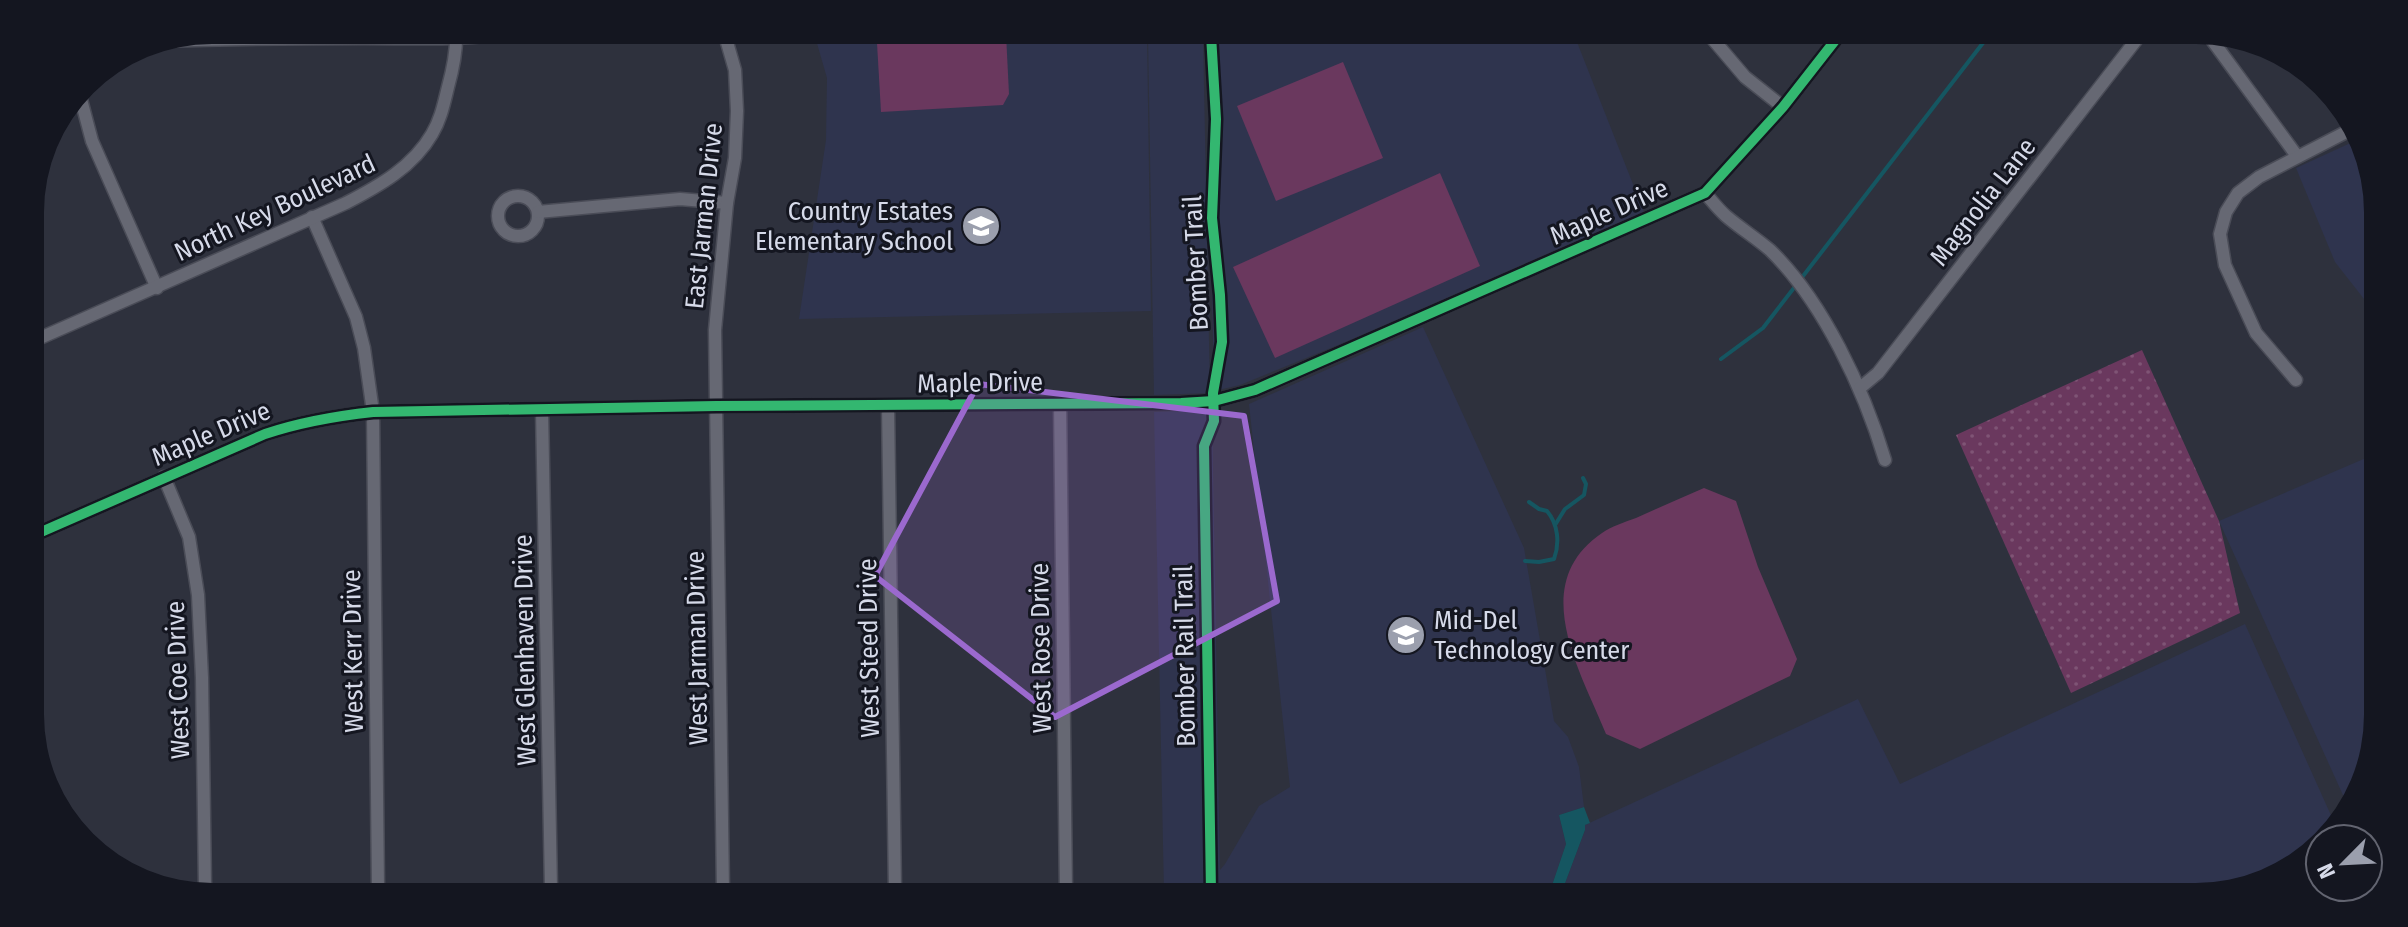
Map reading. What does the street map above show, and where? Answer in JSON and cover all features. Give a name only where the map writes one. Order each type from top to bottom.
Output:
[{"type":"street","name":"North Key Boulevard","points":[[44,336],[346,203],[384,183],[407,165],[432,135],[441,115],[455,44]]},
{"type":"street","name":"East Jarman Drive","points":[[716,406],[715,330],[727,203],[735,158],[737,111],[735,70],[727,44]]},
{"type":"street","points":[[1717,44],[1745,77],[1783,107]]},
{"type":"street","name":"Maple Drive","points":[[44,531],[265,434],[335,416],[373,412],[716,406],[1214,401],[1255,390],[1705,193],[1783,107],[1832,44]]},
{"type":"street","name":"Magnolia Lane","points":[[1860,388],[1878,373],[2133,44]]},
{"type":"street","points":[[2216,45],[2297,156]]},
{"type":"street","points":[[83,105],[92,141],[157,288]]},
{"type":"street","points":[[2296,380],[2256,333],[2225,265],[2220,234],[2226,212],[2238,193],[2259,177],[2344,133]]},
{"type":"street","points":[[1705,193],[1725,215],[1769,249],[1808,296],[1860,388],[1885,460]]},
{"type":"street","points":[[538,212],[680,199],[727,203]]},
{"type":"street","name":"West Kerr Drive","points":[[312,217],[356,317],[364,348],[373,412],[378,883]]},
{"type":"street","name":"West Rose Drive","points":[[1060,404],[1066,883]]},
{"type":"street","name":"West Jarman Drive","points":[[716,406],[723,883]]},
{"type":"street","name":"West Steed Drive","points":[[888,406],[895,883]]},
{"type":"street","name":"West Glenhaven Drive","points":[[542,410],[551,883]]},
{"type":"street","name":"West Coe Drive","points":[[164,477],[189,537],[198,595],[205,883]]},
{"type":"highlighted area","points":[[978,384],[1244,416],[1277,601],[1055,717],[875,576]]},
{"type":"shaded area","name":"Country Estates Elementary School","points":[[817,44],[1147,44],[1151,311],[799,319],[826,140],[827,78]]},
{"type":"shaded area","points":[[877,44],[1006,44],[1009,94],[1003,105],[881,112]]},
{"type":"shaded area","points":[[1148,44],[1203,44],[1210,393],[1154,395]]},
{"type":"shaded area","points":[[1207,44],[1578,44],[1644,212],[1402,319],[1240,385],[1214,391]]},
{"type":"shaded area","points":[[1343,62],[1383,158],[1276,201],[1237,106]]},
{"type":"shaded area","points":[[2349,144],[2363,190],[2364,299],[2335,262],[2296,168]]},
{"type":"shaded area","points":[[1440,173],[1480,266],[1275,358],[1233,267]]},
{"type":"shaded area","name":"Mid-Del Technology Center","points":[[1423,327],[1524,548],[1554,721],[1568,737],[1579,767],[1584,807],[1559,815],[1566,844],[1553,883],[1164,883],[1154,412],[1212,410],[1220,870],[1259,806],[1290,787],[1249,404]]},
{"type":"shaded area","points":[[2142,350],[2219,521],[2240,613],[2071,693],[1956,435]]},
{"type":"shaded area","points":[[2364,459],[2363,737],[2355,769],[2343,796],[2219,521]]},
{"type":"shaded area","points":[[1704,488],[1736,501],[1758,567],[1797,659],[1790,676],[1640,749],[1606,734],[1584,683],[1566,629],[1563,602],[1567,577],[1580,554],[1602,533]]},
{"type":"shaded area","points":[[2245,624],[2331,815],[2324,823],[2304,823],[2304,843],[2280,861],[2250,874],[2207,883],[1565,883],[1585,825],[1858,699],[1900,784]]},
{"type":"shaded area","points":[[1584,807],[1590,823],[1585,825],[1565,883],[1553,883],[1566,844],[1559,815]]},
{"type":"waterway","points":[[1721,359],[1763,328],[1982,44]]},
{"type":"waterway","points":[[1555,525],[1565,509],[1584,495],[1586,484],[1583,478]]},
{"type":"waterway","points":[[1525,561],[1554,559],[1557,547],[1556,528],[1551,516],[1529,502]]},
{"type":"cycle path","name":"Bomber Trail","points":[[1211,883],[1204,446],[1214,421],[1213,393],[1222,342],[1212,218],[1216,119],[1212,44]]},
{"type":"cycle path","points":[[44,531],[265,434],[305,423],[373,412],[1181,403],[1214,401],[1255,390],[1705,193],[1783,107],[1832,44]]},
{"type":"place","name":"Country Estates Elementary School","points":[[981,226]]},
{"type":"place","name":"Mid-Del Technology Center","points":[[1406,635]]}]
